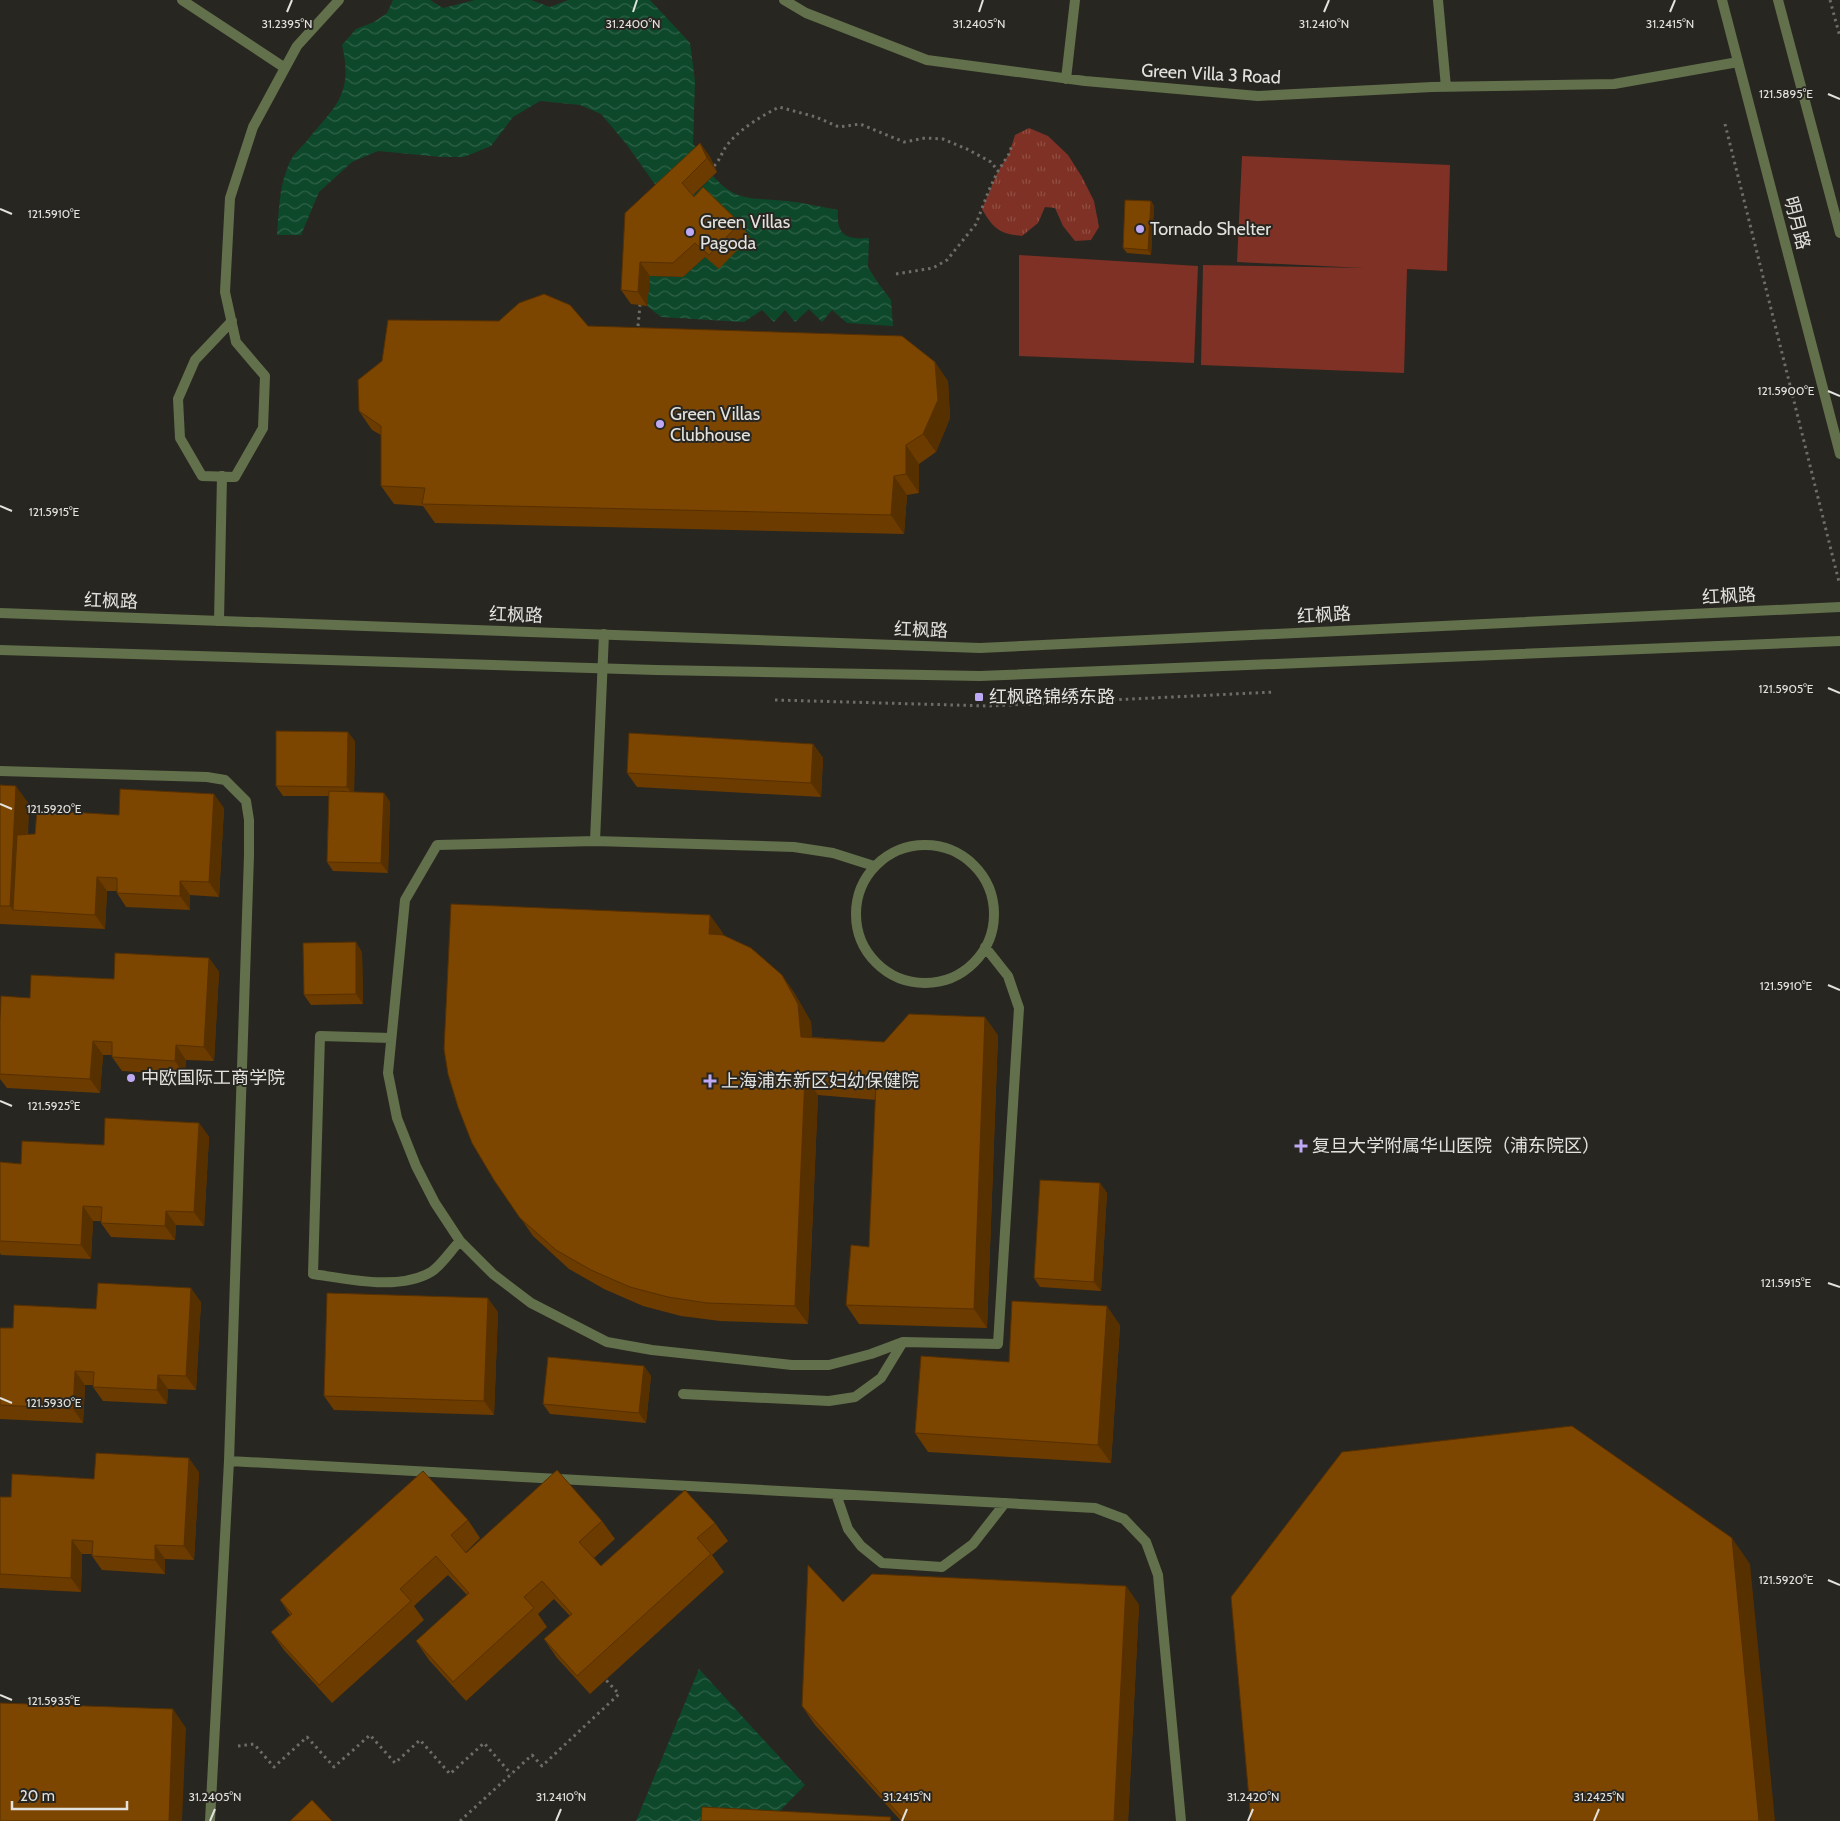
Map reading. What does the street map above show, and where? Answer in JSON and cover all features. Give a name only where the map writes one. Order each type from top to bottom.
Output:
[{"type":"street","points":[[182,0],[285,68]]},
{"type":"street","points":[[232,321],[195,360],[178,399],[180,438],[202,476],[235,477],[264,428],[265,376],[236,342],[232,321],[225,292],[230,198],[253,128],[297,46],[339,0]]},
{"type":"street","name":"Green Villa 3 Road","points":[[784,0],[806,13],[927,60],[1066,79],[1258,96],[1446,87],[1614,84],[1738,62]]},
{"type":"street","points":[[1066,79],[1075,0]]},
{"type":"street","points":[[1438,0],[1446,87]]},
{"type":"street","name":"明月路","points":[[1722,0],[1840,454]]},
{"type":"street","points":[[1778,0],[1840,234]]},
{"type":"street","points":[[219,621],[222,476]]},
{"type":"street","name":"红枫路","points":[[0,613],[980,648],[1840,607]]},
{"type":"street","points":[[595,841],[604,634]]},
{"type":"street","points":[[0,650],[603,668],[980,676],[1840,641]]},
{"type":"street","points":[[0,771],[207,777],[226,780],[246,801],[249,820],[250,856],[229,1461],[210,1821]]},
{"type":"street","points":[[874,866],[833,854],[794,847],[595,841],[437,845],[405,900],[388,1073],[397,1118],[416,1166],[431,1196],[460,1241],[493,1274],[531,1303],[608,1342],[652,1350],[792,1365],[829,1365],[871,1354],[904,1342],[998,1344],[1019,1008],[1008,976],[985,947]]},
{"type":"street","points":[[935,845],[956,852],[974,865],[986,883],[993,904],[993,926],[985,947],[971,966],[951,978],[929,983],[905,980],[884,970],[868,953],[858,932],[856,909],[862,886],[874,866],[892,853],[906,848],[935,845]]},
{"type":"street","points":[[392,1038],[320,1036],[313,1274],[365,1281],[404,1281],[432,1272],[460,1241]]},
{"type":"street","points":[[683,1394],[829,1401],[855,1397],[881,1378],[904,1342]]},
{"type":"street","points":[[229,1461],[1095,1508],[1124,1519],[1146,1542],[1158,1575],[1181,1821]]},
{"type":"street","points":[[836,1494],[848,1529],[861,1546],[882,1563],[942,1567],[973,1544],[1005,1503]]},
{"type":"path","points":[[1830,0],[1840,37]]},
{"type":"path","points":[[714,166],[726,146],[757,118],[779,107],[816,117],[839,127],[860,124],[904,142],[925,138],[943,138],[991,162],[998,172]]},
{"type":"path","points":[[1723,115],[1840,584],[1830,584]]},
{"type":"path","points":[[896,274],[933,268],[946,260],[976,224],[998,172],[1012,145]]},
{"type":"path","points":[[638,326],[640,305]]},
{"type":"path","points":[[460,1821],[532,1755],[542,1766],[619,1694],[606,1680]]},
{"type":"path","points":[[214,1749],[254,1744],[274,1767],[307,1737],[334,1767],[370,1734],[395,1763],[420,1740],[450,1774],[484,1743],[511,1774]]},
{"type":"green space","points":[[1029,128],[1048,136],[1068,155],[1082,177],[1094,201],[1099,227],[1091,240],[1075,241],[1063,226],[1055,208],[1045,207],[1038,223],[1022,236],[1002,232],[993,225],[982,209],[998,171],[1009,154],[1015,135]]},
{"type":"green space","points":[[1242,156],[1450,165],[1447,271],[1407,269],[1404,373],[1201,365],[1203,265],[1364,268],[1237,262]]},
{"type":"green space","points":[[1019,255],[1198,266],[1194,363],[1019,356]]},
{"type":"water","points":[[393,0],[430,0],[443,8],[475,0],[531,0],[550,7],[568,0],[650,0],[690,43],[695,81],[693,144],[707,159],[664,197],[627,145],[601,114],[580,105],[540,101],[513,117],[491,146],[464,157],[441,157],[378,151],[352,162],[319,192],[301,235],[277,235],[282,188],[291,160],[333,110],[343,89],[345,62],[342,45],[356,29],[374,22],[387,13]]},
{"type":"water","points":[[713,176],[730,191],[739,195],[838,210],[839,225],[844,234],[854,238],[869,238],[868,267],[891,300],[893,326],[847,323],[832,310],[822,322],[809,309],[795,322],[785,310],[774,322],[762,310],[744,322],[661,317],[647,306],[650,276],[683,277],[705,257],[692,197]]},
{"type":"water","points":[[699,1669],[805,1785],[770,1821],[636,1821]]},
{"type":"building","name":"Green Villas Pagoda","points":[[700,143],[707,158],[682,183],[694,197],[703,187],[740,223],[709,255],[695,243],[673,263],[640,262],[638,292],[621,290],[625,213]]},
{"type":"building","name":"Tornado Shelter","points":[[1125,200],[1151,201],[1148,250],[1123,248]]},
{"type":"building","name":"Green Villas Clubhouse","points":[[544,294],[570,305],[588,326],[902,336],[935,362],[938,400],[923,434],[906,445],[906,474],[894,476],[891,515],[422,504],[425,488],[381,486],[381,426],[359,411],[358,380],[382,361],[388,320],[499,321],[519,303]]},
{"type":"building","points":[[276,731],[348,732],[347,787],[276,786]]},
{"type":"building","points":[[629,733],[813,744],[811,783],[627,773]]},
{"type":"building","points":[[0,785],[16,786],[10,906],[0,906]]},
{"type":"building","points":[[120,789],[214,794],[209,882],[180,881],[180,896],[117,893],[117,878],[97,877],[95,915],[13,910],[17,835],[35,834],[37,810],[119,815]]},
{"type":"building","points":[[329,791],[384,793],[381,863],[327,862]]},
{"type":"building","points":[[451,904],[710,915],[709,934],[723,935],[751,948],[782,975],[798,1004],[801,1037],[884,1042],[909,1014],[985,1017],[974,1309],[846,1305],[851,1245],[869,1247],[876,1083],[805,1076],[795,1306],[707,1303],[668,1297],[630,1287],[591,1270],[556,1250],[520,1218],[472,1143],[458,1107],[448,1074],[444,1049]]},
{"type":"building","points":[[356,942],[356,994],[304,995],[303,943]]},
{"type":"building","points":[[115,953],[209,958],[204,1047],[176,1045],[175,1061],[112,1057],[112,1042],[93,1041],[90,1079],[0,1074],[1,996],[30,998],[31,975],[114,979]]},
{"type":"building","points":[[105,1118],[199,1123],[194,1212],[166,1211],[165,1226],[101,1223],[102,1207],[83,1206],[81,1245],[0,1241],[0,1162],[21,1164],[22,1141],[104,1145]]},
{"type":"building","points":[[1040,1180],[1100,1183],[1094,1282],[1034,1278]]},
{"type":"building","points":[[98,1283],[191,1288],[186,1376],[158,1375],[157,1390],[93,1387],[94,1372],[75,1371],[73,1409],[0,1405],[0,1328],[13,1328],[14,1305],[96,1309]]},
{"type":"building","points":[[327,1293],[488,1298],[484,1401],[324,1396]]},
{"type":"building","points":[[1012,1301],[1107,1306],[1098,1445],[915,1433],[921,1356],[1009,1362]]},
{"type":"building","points":[[548,1357],[644,1366],[639,1413],[543,1404]]},
{"type":"building","points":[[1572,1426],[1732,1538],[1759,1821],[1251,1821],[1231,1597],[1342,1452]]},
{"type":"building","points":[[96,1453],[189,1458],[184,1546],[155,1545],[155,1560],[92,1556],[93,1541],[72,1540],[71,1578],[0,1574],[0,1497],[11,1497],[12,1474],[94,1479]]},
{"type":"building","points":[[557,1470],[602,1521],[579,1542],[601,1566],[685,1490],[715,1523],[697,1538],[711,1554],[577,1676],[544,1639],[572,1614],[542,1581],[524,1597],[534,1608],[453,1682],[416,1641],[469,1593],[436,1556],[400,1589],[411,1601],[319,1685],[271,1632],[292,1614],[280,1600],[423,1471],[468,1520],[451,1535],[466,1553]]},
{"type":"building","points":[[808,1565],[843,1602],[872,1574],[1126,1586],[1114,1821],[905,1821],[802,1706]]},
{"type":"building","points":[[0,1703],[173,1709],[169,1821],[0,1821]]},
{"type":"building","points":[[312,1800],[332,1821],[290,1821]]},
{"type":"building","points":[[702,1807],[891,1817],[890,1821],[701,1821]]},
{"type":"place","name":"Tornado Shelter","points":[[1140,229]]},
{"type":"place","name":"Green Villas Pagoda","points":[[690,232]]},
{"type":"place","name":"Green Villas Clubhouse","points":[[660,424]]},
{"type":"place","name":"红枫路锦绣东路","points":[[979,697]]},
{"type":"place","name":"中欧国际工商学院","points":[[131,1078]]},
{"type":"place","name":"上海浦东新区妇幼保健院","points":[[710,1081]]},
{"type":"place","name":"复旦大学附属华山医院（浦东院区）","points":[[1301,1146]]}]
